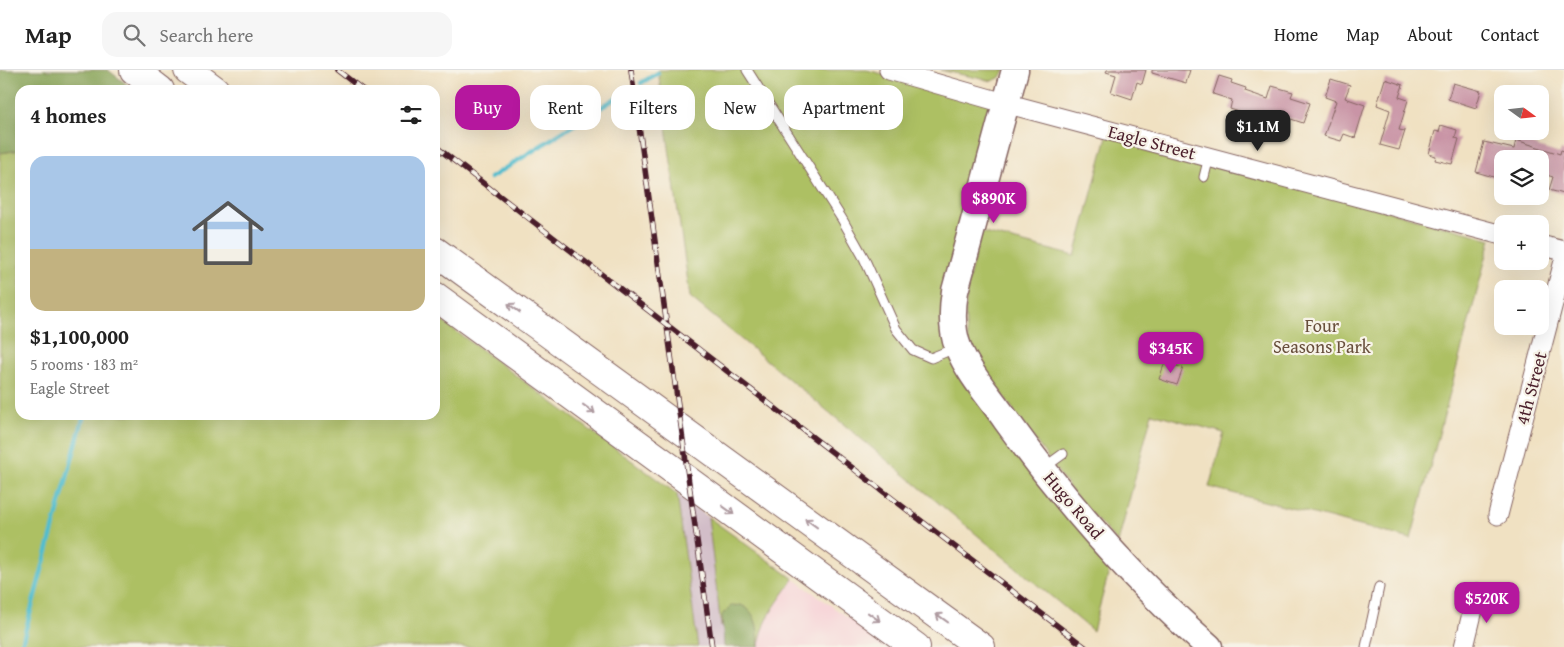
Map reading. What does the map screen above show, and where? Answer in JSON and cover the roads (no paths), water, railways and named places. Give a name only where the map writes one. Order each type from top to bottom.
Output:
[{"type":"main road","points":[[134,70],[154,85]]},
{"type":"main road","points":[[188,70],[208,85]]},
{"type":"main road","points":[[440,255],[981,647]]},
{"type":"main road","points":[[440,300],[916,647]]},
{"type":"street","name":"Eagle Street","points":[[889,70],[1494,233]]},
{"type":"street","name":"Hugo Road","points":[[1015,70],[955,291],[952,309],[954,332],[958,347],[970,369],[1053,461],[1129,568],[1209,647]]},
{"type":"street","points":[[1549,247],[1564,251]]},
{"type":"street","name":"4th Street","points":[[1498,515],[1564,262]]},
{"type":"street","points":[[1464,647],[1477,593]]},
{"type":"lane","points":[[747,70],[842,219],[864,258],[896,329],[913,350],[931,358],[958,347]]},
{"type":"lane","points":[[1204,177],[1209,157]]},
{"type":"lane","points":[[1366,647],[1379,587]]},
{"type":"waterway","points":[[641,83],[658,73]]},
{"type":"waterway","points":[[490,178],[611,101]]},
{"type":"waterway","points":[[21,647],[83,420]]},
{"type":"railway","points":[[337,70],[356,85]]},
{"type":"railway","points":[[631,70],[712,647]]},
{"type":"railway","points":[[440,150],[1085,647]]},
{"type":"park label","name":"Four Seasons Park","points":[[1322,335]]}]
